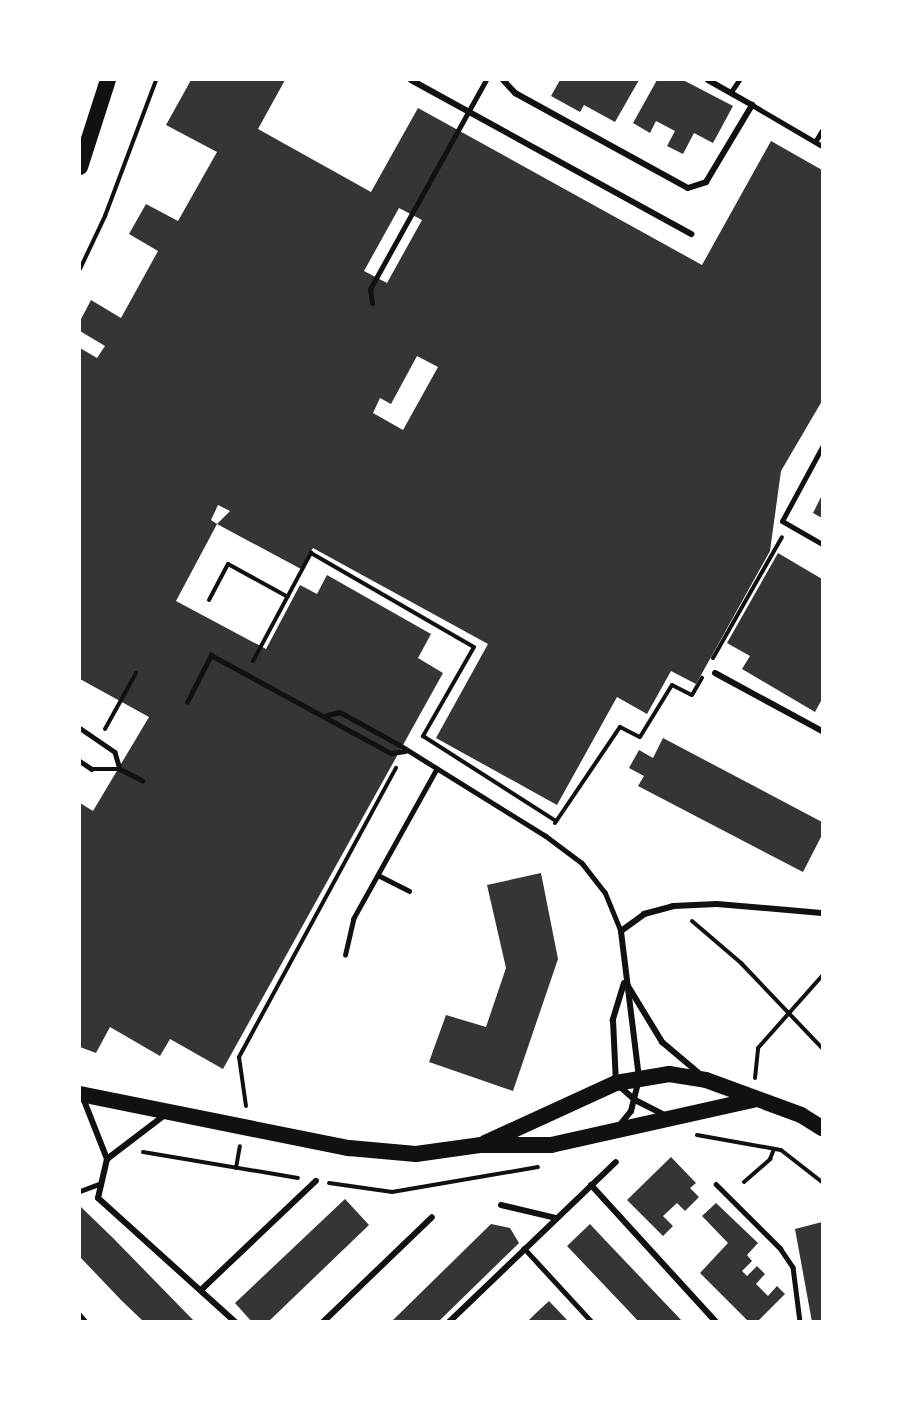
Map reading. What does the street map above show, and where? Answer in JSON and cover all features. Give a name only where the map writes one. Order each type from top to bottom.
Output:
[{"type":"highway","points":[[80,167],[108,80]]},
{"type":"highway","points":[[481,1145],[616,1083],[669,1074],[706,1080],[801,1115],[822,1128]]},
{"type":"highway","points":[[81,1095],[349,1148],[416,1154],[481,1145],[551,1146],[756,1099]]},
{"type":"street","points":[[411,80],[691,234]]},
{"type":"street","points":[[372,303],[370,289],[486,80]]},
{"type":"street","points":[[503,80],[514,93],[678,186],[698,187],[711,175],[752,105]]},
{"type":"street","points":[[708,80],[822,146]]},
{"type":"street","points":[[822,447],[782,521],[822,544]]},
{"type":"street","points":[[715,673],[822,731]]},
{"type":"street","points":[[616,1130],[635,1100],[639,1078],[625,980],[621,932],[644,914],[674,906],[717,904],[822,913]]},
{"type":"street","points":[[625,980],[662,1042],[706,1080]]},
{"type":"street","points":[[625,980],[613,1020],[616,1083],[635,1100],[674,1118]]},
{"type":"street","points":[[81,1095],[107,1158]]},
{"type":"street","points":[[168,1112],[107,1158],[99,1184],[98,1198],[202,1289],[235,1322]]},
{"type":"street","points":[[449,1322],[616,1162]]},
{"type":"street","points":[[202,1289],[316,1181]]},
{"type":"street","points":[[591,1185],[716,1322]]},
{"type":"street","points":[[501,1205],[556,1218]]},
{"type":"street","points":[[323,1322],[432,1217]]},
{"type":"lane","points":[[731,92],[739,80]]},
{"type":"lane","points":[[816,142],[822,131]]},
{"type":"lane","points":[[187,702],[211,655],[327,715],[332,722],[391,753],[405,751]]},
{"type":"lane","points":[[327,715],[340,712],[546,836],[582,863],[605,892],[621,932]]},
{"type":"lane","points":[[80,728],[115,752],[120,769]]},
{"type":"lane","points":[[80,761],[92,769],[120,769],[142,780]]},
{"type":"lane","points":[[345,955],[353,919],[436,770]]},
{"type":"lane","points":[[378,875],[409,891]]},
{"type":"lane","points":[[80,1191],[99,1184]]},
{"type":"lane","points":[[716,1184],[780,1248],[793,1267],[800,1322]]},
{"type":"lane","points":[[524,1248],[592,1322]]},
{"type":"lane","points":[[80,1315],[86,1322]]},
{"type":"path","points":[[80,269],[105,216],[156,80]]},
{"type":"path","points":[[546,836],[620,727],[640,736],[672,685],[692,695],[789,525]]},
{"type":"path","points":[[247,673],[311,553],[474,647],[423,736],[556,821]]},
{"type":"path","points":[[209,600],[228,564],[288,597]]},
{"type":"path","points":[[102,736],[136,673]]},
{"type":"path","points":[[236,1168],[247,1098],[239,1057],[405,751]]},
{"type":"path","points":[[674,906],[741,963],[822,1048]]},
{"type":"path","points":[[756,1099],[754,1061],[758,1048],[822,976]]},
{"type":"path","points":[[744,1182],[770,1158],[774,1149]]},
{"type":"building","points":[[191,80],[285,80],[258,129],[371,192],[418,108],[702,265],[771,141],[822,170],[822,401],[781,471],[770,551],[696,684],[671,671],[647,714],[617,697],[557,805],[436,738],[488,644],[313,548],[301,569],[217,524],[176,601],[266,649],[300,585],[317,594],[327,575],[431,634],[418,658],[443,673],[223,1069],[170,1039],[160,1056],[110,1027],[96,1053],[80,1047],[80,803],[93,811],[149,717],[80,679],[80,348],[97,358],[105,346],[80,331],[80,321],[91,300],[121,318],[158,251],[129,234],[146,204],[178,221],[217,152],[166,125]],"holes":[[[399,208],[422,220],[387,283],[364,271]],[[417,356],[438,367],[403,430],[373,413],[380,398],[391,404]],[[218,505],[230,511],[217,524],[211,520]]]},
{"type":"building","points":[[560,80],[639,80],[615,122],[584,105],[580,112],[551,96]]},
{"type":"building","points":[[657,80],[683,80],[733,106],[713,143],[694,133],[683,154],[667,146],[675,131],[656,121],[650,133],[633,123]]},
{"type":"building","points":[[822,495],[822,518],[813,513]]},
{"type":"building","points":[[778,553],[822,579],[822,699],[815,712],[742,669],[750,656],[727,643]]},
{"type":"building","points":[[663,738],[822,822],[822,835],[803,872],[638,786],[644,776],[629,768],[639,750],[653,758]]},
{"type":"building","points":[[541,873],[558,959],[513,1091],[429,1062],[446,1015],[486,1027],[506,968],[487,885]]},
{"type":"building","points":[[671,1157],[696,1183],[690,1188],[699,1197],[685,1211],[677,1203],[663,1216],[673,1226],[663,1236],[627,1200]]},
{"type":"building","points":[[345,1199],[369,1225],[268,1322],[252,1322],[235,1303]]},
{"type":"building","points":[[716,1203],[758,1243],[747,1255],[752,1261],[742,1271],[747,1276],[757,1266],[765,1274],[756,1284],[768,1296],[777,1286],[785,1294],[757,1322],[749,1322],[700,1273],[728,1243],[702,1216]]},
{"type":"building","points":[[80,1206],[195,1322],[144,1322],[122,1301],[80,1257]]},
{"type":"building","points":[[822,1222],[822,1322],[812,1322],[795,1229]]},
{"type":"building","points":[[491,1224],[510,1228],[519,1243],[438,1322],[391,1322]]},
{"type":"building","points":[[590,1224],[683,1322],[639,1322],[567,1246]]},
{"type":"building","points":[[549,1301],[569,1322],[527,1322],[535,1314]]}]
